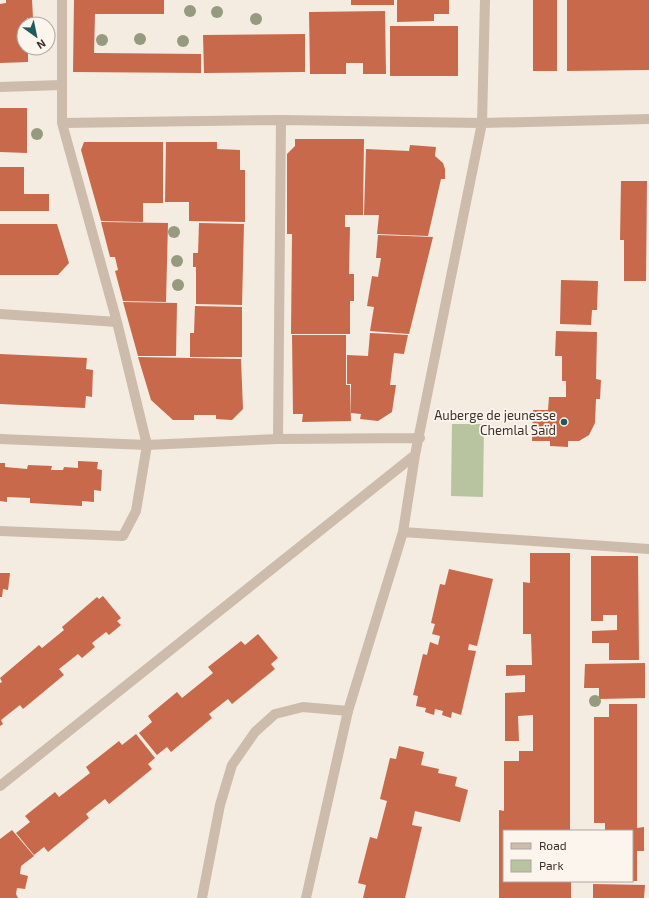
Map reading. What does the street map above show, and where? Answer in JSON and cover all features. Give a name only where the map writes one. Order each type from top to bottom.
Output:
[{"type":"street","points":[[0,531],[123,536],[136,510],[147,446],[117,322],[62,123],[62,0]]},
{"type":"street","points":[[306,898],[348,712],[403,532],[415,455],[420,438],[482,123],[485,0]]},
{"type":"street","points":[[0,87],[62,85]]},
{"type":"street","points":[[62,123],[281,120],[482,123],[649,119]]},
{"type":"street","points":[[278,439],[281,120]]},
{"type":"street","points":[[0,314],[117,322]]},
{"type":"street","points":[[0,439],[147,446],[278,439],[420,438]]},
{"type":"street","points":[[0,786],[415,455]]},
{"type":"street","points":[[403,532],[649,549]]},
{"type":"street","points":[[202,898],[220,805],[232,765],[254,732],[275,714],[302,707],[348,712]]},
{"type":"green space","points":[[452,424],[484,424],[483,497],[451,496]]},
{"type":"building","points":[[6,0],[32,0],[33,16],[16,16],[16,56],[28,56],[28,62],[0,63],[0,4],[6,3]]},
{"type":"building","points":[[74,0],[164,0],[164,14],[95,14],[94,53],[201,54],[201,73],[73,72]]},
{"type":"building","points":[[351,0],[394,0],[394,5],[351,5]]},
{"type":"building","points":[[397,0],[449,0],[449,14],[434,14],[434,21],[397,22]]},
{"type":"building","points":[[533,0],[557,0],[557,71],[533,71]]},
{"type":"building","points":[[567,0],[649,0],[649,70],[567,71]]},
{"type":"building","points":[[385,11],[386,74],[363,74],[363,63],[346,63],[346,74],[310,74],[309,12]]},
{"type":"building","points":[[390,26],[458,26],[458,76],[390,76]]},
{"type":"building","points":[[305,34],[305,72],[204,73],[203,35]]},
{"type":"building","points":[[0,108],[27,108],[27,153],[0,152]]},
{"type":"building","points":[[295,139],[364,139],[363,215],[345,215],[345,227],[350,227],[349,274],[354,274],[354,301],[350,301],[350,334],[291,334],[292,234],[287,234],[287,154],[295,146]]},
{"type":"building","points":[[84,142],[163,142],[163,203],[143,203],[143,222],[101,221],[81,150]]},
{"type":"building","points":[[166,142],[217,142],[217,149],[240,150],[240,170],[245,170],[245,222],[189,221],[189,202],[165,202]]},
{"type":"building","points":[[410,145],[436,147],[435,156],[443,163],[445,169],[445,179],[441,179],[428,236],[377,234],[379,215],[364,215],[366,149],[409,151]]},
{"type":"building","points":[[0,167],[24,167],[24,194],[49,194],[49,211],[0,211]]},
{"type":"building","points":[[621,181],[647,181],[646,281],[624,281],[624,240],[620,240]]},
{"type":"building","points":[[101,222],[168,223],[166,302],[123,301],[115,271],[118,270],[115,257],[110,257]]},
{"type":"building","points":[[199,223],[244,224],[242,305],[196,304],[196,267],[193,267],[193,253],[198,253]]},
{"type":"building","points":[[0,224],[57,224],[69,263],[58,275],[0,275]]},
{"type":"building","points":[[378,235],[433,237],[409,334],[370,331],[374,307],[367,306],[372,276],[378,277],[381,258],[376,258]]},
{"type":"building","points":[[561,280],[598,281],[597,310],[592,310],[591,325],[560,324]]},
{"type":"building","points":[[123,302],[177,303],[176,356],[138,356]]},
{"type":"building","points":[[195,306],[242,307],[242,357],[190,357],[190,333],[194,333]]},
{"type":"building","points":[[556,331],[597,332],[596,379],[601,380],[600,399],[596,399],[595,423],[589,435],[579,441],[568,441],[568,447],[550,446],[550,441],[532,441],[533,410],[548,410],[549,397],[566,397],[566,381],[562,381],[562,356],[555,356]]},
{"type":"building","points":[[370,333],[408,335],[404,354],[394,353],[390,385],[396,385],[392,412],[378,421],[360,419],[361,414],[351,413],[351,384],[347,384],[347,355],[368,356]]},
{"type":"building","points":[[292,335],[346,335],[346,385],[350,385],[351,421],[302,422],[303,414],[293,414]]},
{"type":"building","points":[[0,354],[87,358],[86,369],[93,370],[92,397],[86,396],[85,408],[0,404]]},
{"type":"building","points":[[138,357],[241,359],[243,409],[232,420],[216,419],[216,415],[194,415],[194,420],[173,420],[151,400]]},
{"type":"building","points":[[78,461],[98,462],[97,469],[102,470],[101,491],[94,490],[94,502],[82,501],[82,506],[30,503],[30,498],[7,497],[7,502],[0,501],[0,463],[5,463],[5,467],[27,469],[28,465],[52,466],[51,470],[63,470],[64,467],[78,468]]},
{"type":"building","points":[[530,553],[570,553],[570,830],[503,830],[503,882],[571,882],[571,898],[499,898],[499,810],[504,811],[504,761],[519,761],[519,751],[533,751],[533,715],[518,716],[519,741],[505,741],[505,693],[525,692],[525,675],[506,676],[506,665],[532,665],[531,634],[523,634],[523,582],[530,583]]},
{"type":"building","points":[[591,556],[638,556],[639,660],[609,660],[609,643],[592,643],[592,631],[617,630],[617,615],[603,615],[603,621],[591,621]]},
{"type":"building","points":[[449,569],[493,579],[477,646],[469,644],[468,650],[476,651],[461,715],[452,712],[451,718],[442,715],[443,711],[435,709],[434,715],[425,712],[426,708],[416,706],[418,696],[413,695],[423,654],[427,655],[430,642],[438,645],[440,636],[432,634],[435,624],[431,623],[440,584],[445,585]]},
{"type":"building","points":[[0,573],[10,573],[8,590],[3,589],[2,597],[0,597]]},
{"type":"building","points":[[103,596],[121,618],[117,621],[121,625],[109,635],[106,632],[92,643],[95,647],[82,658],[78,654],[59,669],[64,675],[23,709],[20,705],[1,720],[3,724],[0,726],[0,683],[2,682],[0,678],[39,645],[42,648],[64,630],[62,627],[97,597],[99,599]]},
{"type":"building","points":[[258,634],[278,658],[271,664],[275,669],[232,704],[228,699],[209,714],[212,718],[171,752],[167,747],[157,755],[139,733],[152,722],[148,716],[177,692],[182,698],[213,673],[208,667],[241,641],[245,645]]},
{"type":"building","points":[[645,663],[645,698],[599,699],[599,688],[584,688],[585,664]]},
{"type":"building","points":[[609,704],[637,704],[637,828],[644,827],[644,851],[637,851],[637,881],[633,881],[633,830],[605,830],[605,823],[594,823],[594,717],[609,717]]},
{"type":"building","points":[[136,734],[155,758],[148,764],[152,769],[109,804],[105,799],[86,814],[89,818],[48,852],[44,847],[34,855],[16,833],[30,822],[25,816],[55,792],[59,797],[90,773],[86,767],[119,741],[122,745]]},
{"type":"building","points":[[399,746],[424,752],[421,765],[439,769],[438,773],[457,777],[455,786],[468,790],[460,822],[415,811],[412,825],[422,827],[405,898],[363,898],[366,885],[358,883],[370,837],[377,839],[387,801],[380,799],[390,758],[396,759]]},
{"type":"building","points":[[12,830],[34,856],[21,866],[20,874],[28,876],[25,889],[17,888],[16,894],[18,898],[0,898],[0,839]]},
{"type":"building","points":[[593,884],[645,885],[644,898],[593,898]]},
{"type":"place","name":"Auberge de jeunesse Chemlal Saïd","points":[[564,422]]}]
